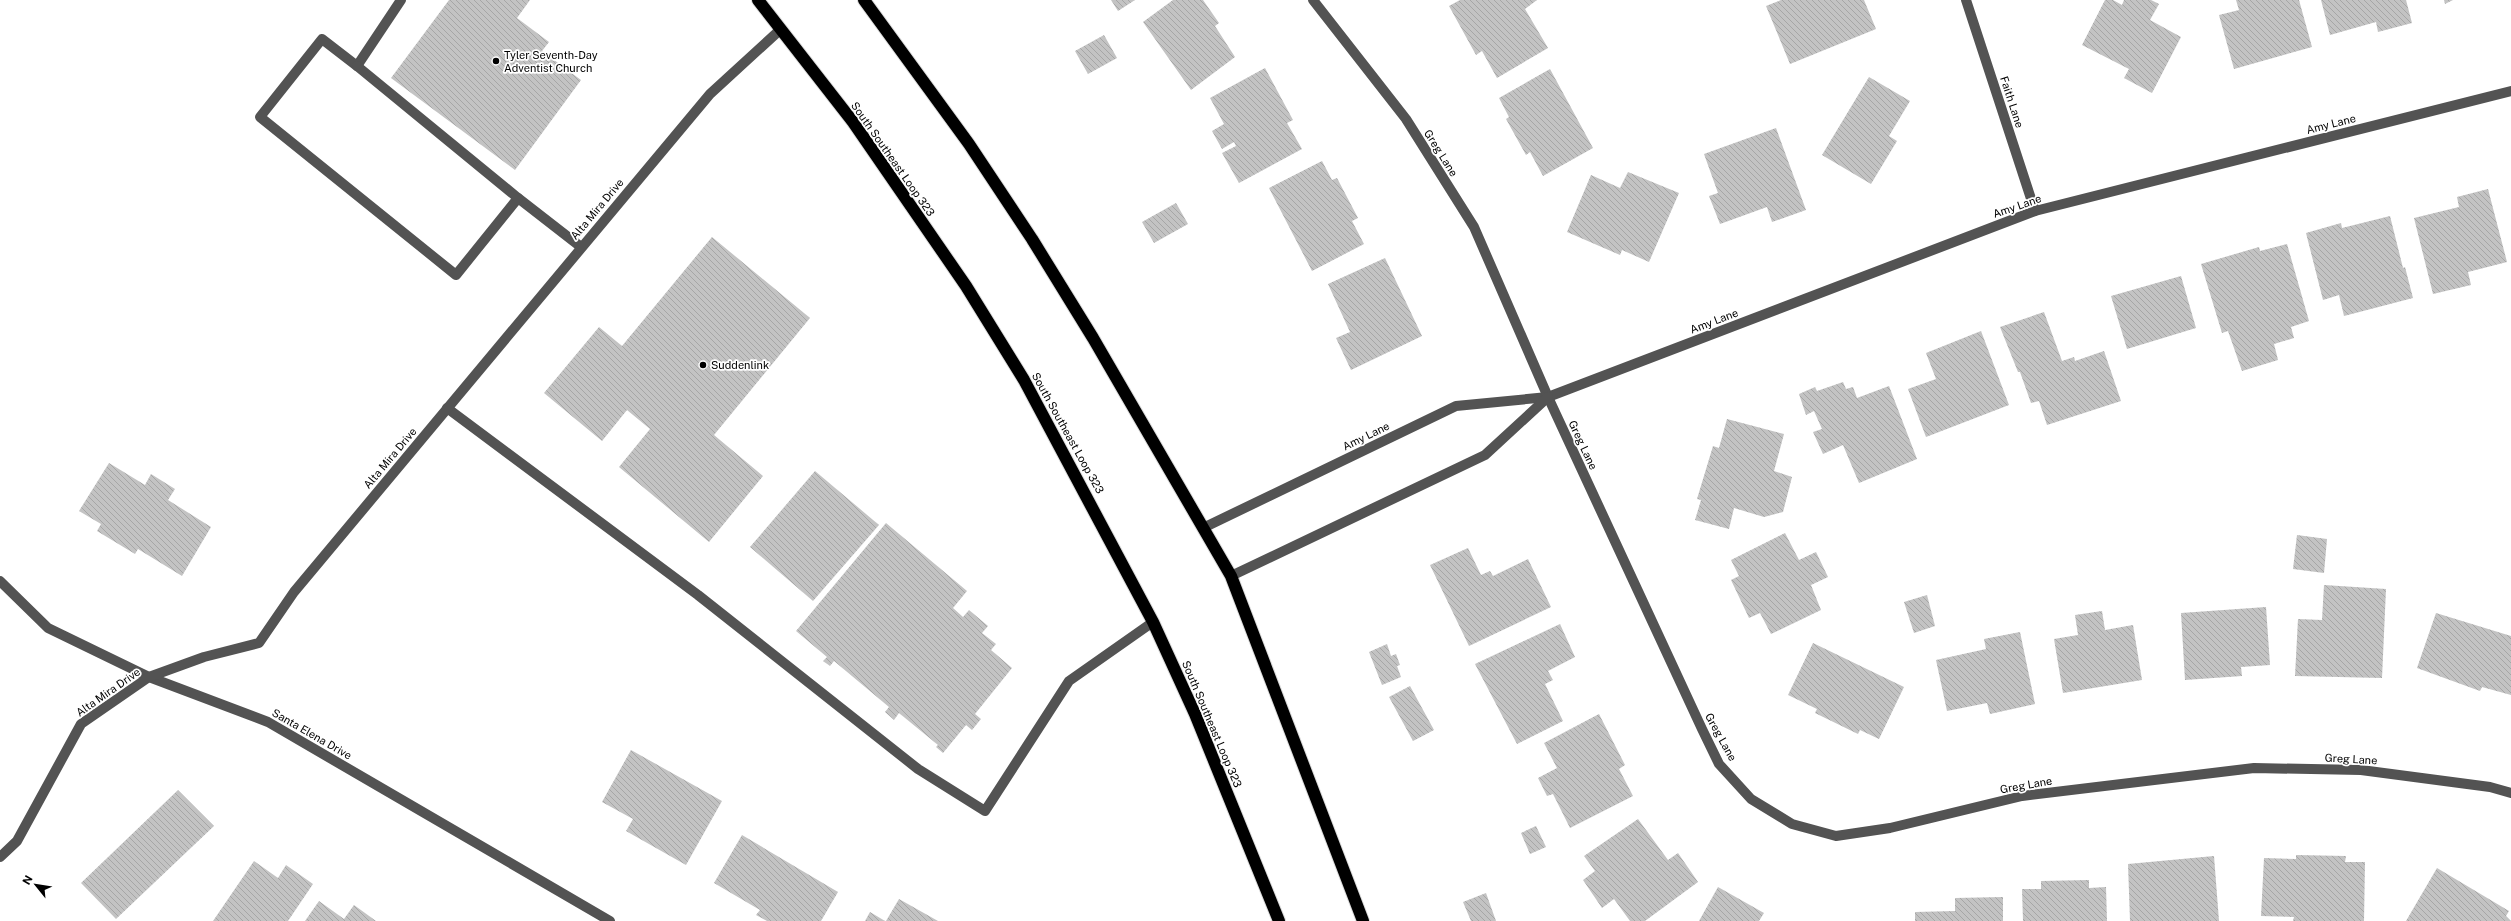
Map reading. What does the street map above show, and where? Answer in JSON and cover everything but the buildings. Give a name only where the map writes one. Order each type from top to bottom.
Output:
[{"type":"highway","name":"South Southeast Loop 323","points":[[758,0],[853,122],[974,300],[1024,380],[1153,622],[1198,722],[1279,921]]},
{"type":"highway","points":[[864,0],[969,144],[1032,239],[1093,338],[1231,576],[1363,921]]},
{"type":"street","points":[[357,66],[401,0]]},
{"type":"street","name":"Greg Lane","points":[[1313,0],[1406,119],[1474,228],[1548,397],[1719,764],[1751,799],[1792,824],[1836,836],[1890,828],[2022,796],[2254,768],[2361,770],[2490,787],[2511,793]]},
{"type":"street","name":"Faith Lane","points":[[1966,0],[2035,211]]},
{"type":"street","name":"Alta Mira Drive","points":[[0,857],[17,840],[81,724],[149,677],[204,657],[258,644],[294,592],[710,94],[781,29]]},
{"type":"street","points":[[518,198],[456,275],[260,117],[322,39],[518,198],[581,247]]},
{"type":"street","name":"Amy Lane","points":[[1203,528],[1456,406],[1548,397],[2035,211],[2511,91]]},
{"type":"street","name":"Amy Lane","points":[[1231,576],[1485,455],[1548,397]]},
{"type":"street","points":[[447,408],[698,595],[918,769],[985,811],[1069,681],[1153,622]]},
{"type":"street","name":"Santa Elena Drive","points":[[0,581],[48,628],[149,677],[268,722],[610,921]]},
{"type":"place","name":"Tyler Seventh-Day Adventist Church","points":[[496,61]]},
{"type":"place","name":"Suddenlink","points":[[703,365]]}]
